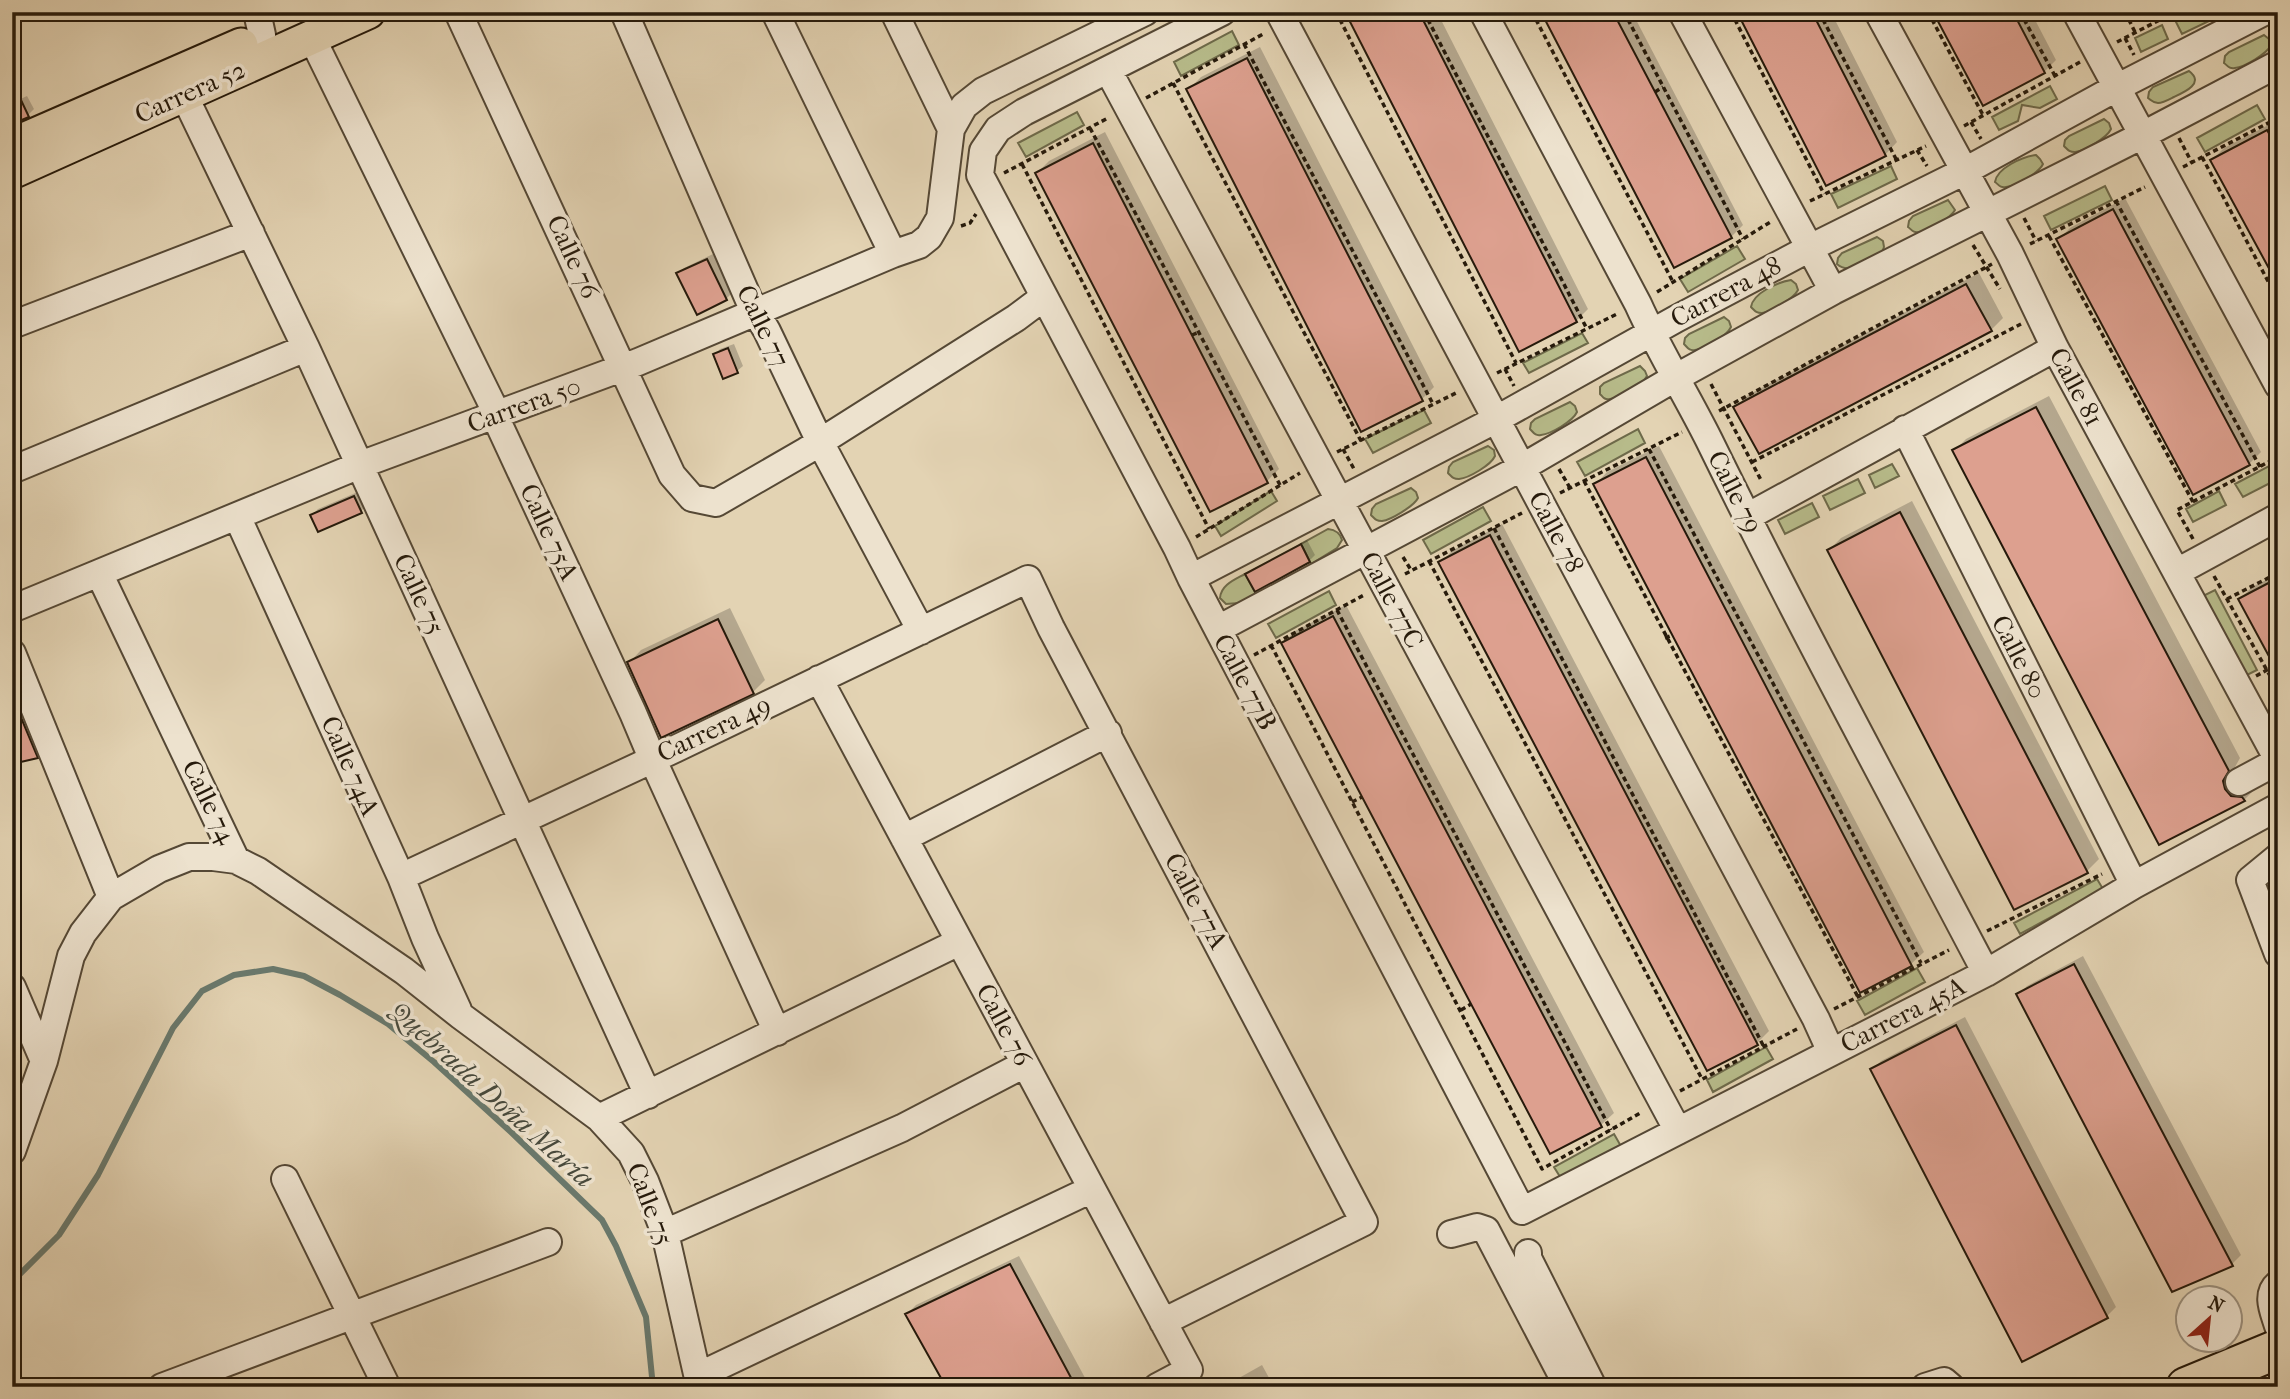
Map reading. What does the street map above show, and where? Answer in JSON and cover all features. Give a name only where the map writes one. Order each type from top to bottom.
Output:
[{"type":"highway","points":[[2186,1387],[2278,1349]]},
{"type":"main road","name":"Carrera 52","points":[[12,145],[259,24],[312,25],[369,12]]},
{"type":"main road","name":"Carrera 52","points":[[12,173],[184,95],[312,25]]},
{"type":"street","name":"Calle 76","points":[[458,12],[672,475],[692,498],[716,503],[820,442]]},
{"type":"street","name":"Calle 77","points":[[624,12],[756,312],[820,442],[921,631]]},
{"type":"street","points":[[775,12],[893,254]]},
{"type":"street","points":[[894,12],[951,129]]},
{"type":"street","points":[[951,129],[964,106],[983,91],[1145,12]]},
{"type":"street","points":[[1108,70],[1222,12]]},
{"type":"street","name":"Calle 78","points":[[1279,12],[1810,1007],[1831,1052]]},
{"type":"street","name":"Calle 79","points":[[1483,12],[1986,973]]},
{"type":"street","points":[[1682,12],[1833,291]]},
{"type":"street","name":"Calle 81","points":[[1878,12],[1988,212],[2055,348],[2177,572],[2271,731],[2278,761]]},
{"type":"street","points":[[2076,12],[2278,385]]},
{"type":"street","name":"Carrera 48","points":[[1191,578],[1495,420],[1651,332],[1810,248],[1965,171],[2116,88],[2264,12]]},
{"type":"street","points":[[2274,12],[2278,19]]},
{"type":"street","name":"Calle 75A","points":[[312,25],[492,404],[495,416],[777,1032]]},
{"type":"street","name":"Carrera 48","points":[[1218,629],[1521,468],[1675,378],[1833,291],[2278,64]]},
{"type":"street","name":"Calle 77B","points":[[1108,70],[1024,112],[998,129],[983,151],[980,175],[1522,1211]]},
{"type":"street","name":"Calle 77C","points":[[1108,70],[1678,1131]]},
{"type":"street","name":"Calle 75","points":[[184,95],[306,348],[648,1095]]},
{"type":"street","name":"Carrera 50","points":[[12,609],[360,465],[624,367],[919,245],[929,237],[940,218],[951,129]]},
{"type":"street","points":[[12,325],[251,233]]},
{"type":"street","points":[[820,442],[1016,318],[1044,297]]},
{"type":"street","points":[[12,470],[306,348]]},
{"type":"street","points":[[1747,517],[2055,348]]},
{"type":"street","name":"Calle 80","points":[[1905,429],[2134,884]]},
{"type":"street","name":"Calle 74A","points":[[237,516],[461,1016]]},
{"type":"street","points":[[2177,572],[2278,517]]},
{"type":"street","name":"Calle 74","points":[[99,573],[236,860],[258,871],[404,971],[461,1016]]},
{"type":"street","name":"Carrera 49","points":[[401,877],[1028,579]]},
{"type":"street","name":"Calle 77A","points":[[1028,579],[1051,628],[1364,1222],[1163,1322]]},
{"type":"street","points":[[12,653],[111,897]]},
{"type":"street","name":"Calle 76","points":[[819,679],[1189,1370],[1157,1387]]},
{"type":"street","points":[[904,838],[1108,733]]},
{"type":"street","points":[[2239,782],[2278,761]]},
{"type":"street","name":"Carrera 45A","points":[[1522,1211],[1986,973],[2134,884],[2278,807]]},
{"type":"street","points":[[12,1151],[44,1061],[71,956],[83,933],[111,897],[159,869],[189,857],[236,860]]},
{"type":"street","points":[[2278,857],[2250,880],[2278,954]]},
{"type":"street","points":[[404,971],[415,965],[421,957],[425,938]]},
{"type":"street","points":[[599,1118],[960,942]]},
{"type":"street","points":[[12,987],[44,1061]]},
{"type":"street","name":"Calle 75","points":[[461,1016],[599,1118],[631,1153],[665,1233],[699,1381]]},
{"type":"street","points":[[665,1233],[902,1128],[1025,1064]]},
{"type":"street","points":[[285,1179],[387,1387]]},
{"type":"street","points":[[699,1381],[1092,1189]]},
{"type":"street","points":[[1451,1234],[1478,1227],[1486,1230],[1568,1387]]},
{"type":"street","points":[[162,1387],[548,1242]]},
{"type":"street","points":[[1528,1253],[1528,1258],[1593,1387]]},
{"type":"street","points":[[2278,1284],[2273,1287],[2270,1297],[2278,1326]]},
{"type":"street","points":[[1925,1387],[1944,1381],[1951,1387]]},
{"type":"path","points":[[1336,12],[1516,363]]},
{"type":"path","points":[[1424,12],[1503,172],[1587,329]]},
{"type":"path","points":[[1532,12],[1673,282]]},
{"type":"path","points":[[1624,12],[1743,239]]},
{"type":"path","points":[[1731,12],[1752,47],[1824,194]]},
{"type":"path","points":[[1819,12],[1896,160]]},
{"type":"path","points":[[1928,12],[1983,116]]},
{"type":"path","points":[[2020,12],[2055,76]]},
{"type":"path","points":[[2125,12],[2136,32]]},
{"type":"path","points":[[1177,548],[1318,462],[1638,304],[1790,211],[1945,137],[2097,52],[2175,12]]},
{"type":"path","points":[[1244,44],[1433,404]]},
{"type":"path","points":[[1172,83],[1360,441]]},
{"type":"path","points":[[1655,92],[1663,87]]},
{"type":"path","points":[[1236,664],[1429,561],[1700,423],[2010,254],[2278,118]]},
{"type":"path","points":[[2271,121],[2278,134]]},
{"type":"path","points":[[1592,127],[1599,124]]},
{"type":"path","points":[[1090,128],[1280,485]]},
{"type":"path","points":[[2202,157],[2278,300]]},
{"type":"path","points":[[1022,164],[1209,529]]},
{"type":"path","points":[[1434,204],[1441,200]]},
{"type":"path","points":[[2116,201],[2260,467]]},
{"type":"path","points":[[1962,226],[2000,290]]},
{"type":"path","points":[[2049,235],[2193,502]]},
{"type":"path","points":[[2249,245],[2255,242]]},
{"type":"path","points":[[1347,254],[1353,251]]},
{"type":"path","points":[[1280,286],[1286,283]]},
{"type":"path","points":[[2160,296],[2165,293]]},
{"type":"path","points":[[1752,462],[2039,315]]},
{"type":"path","points":[[1192,335],[1199,332]]},
{"type":"path","points":[[1127,368],[1134,365]]},
{"type":"path","points":[[1701,365],[1773,503]]},
{"type":"path","points":[[2204,380],[2211,377]]},
{"type":"path","points":[[1649,449],[1922,964]]},
{"type":"path","points":[[2278,457],[2177,510],[2278,690]]},
{"type":"path","points":[[1584,481],[1858,997]]},
{"type":"path","points":[[1494,528],[1571,683],[1763,1047]]},
{"type":"path","points":[[1429,561],[1702,1079]]},
{"type":"path","points":[[2227,599],[2278,573]]},
{"type":"path","points":[[1725,608],[1731,605]]},
{"type":"path","points":[[1337,610],[1611,1130]]},
{"type":"path","points":[[1665,638],[1673,635]]},
{"type":"path","points":[[1271,645],[1542,1169]]},
{"type":"path","points":[[1511,717],[1518,713]]},
{"type":"path","points":[[1414,769],[1420,766]]},
{"type":"path","points":[[1352,803],[1362,797]]},
{"type":"path","points":[[1832,813],[1840,809]]},
{"type":"path","points":[[1621,926],[1628,922]]},
{"type":"path","points":[[1523,975],[1528,972]]},
{"type":"path","points":[[1460,1010],[1471,1004]]},
{"type":"green space","points":[[2192,12],[2205,12],[2209,21],[2182,34],[2175,20]]},
{"type":"green space","points":[[2162,25],[2168,39],[2141,52],[2135,38]]},
{"type":"green space","points":[[1232,31],[1239,45],[1181,76],[1174,62]]},
{"type":"green space","points":[[2264,35],[2271,45],[2260,56],[2235,68],[2224,63],[2229,52]]},
{"type":"green space","points":[[2189,71],[2195,79],[2188,90],[2160,103],[2148,98],[2153,87]]},
{"type":"green space","points":[[2050,86],[2057,99],[2040,108],[2022,105],[2018,121],[1999,130],[1992,117]]},
{"type":"green space","points":[[2257,105],[2265,119],[2205,152],[2197,138]]},
{"type":"green space","points":[[1077,112],[1084,125],[1026,157],[1018,143]]},
{"type":"green space","points":[[2104,119],[2111,129],[2100,140],[2075,152],[2064,146],[2069,136]]},
{"type":"green space","points":[[2036,155],[2043,164],[2032,175],[2006,187],[1995,182],[2005,168]]},
{"type":"green space","points":[[1891,166],[1897,179],[1838,208],[1831,194]]},
{"type":"green space","points":[[2105,186],[2112,200],[2051,230],[2044,216]]},
{"type":"green space","points":[[1948,200],[1955,210],[1944,220],[1919,232],[1908,227],[1913,216]]},
{"type":"green space","points":[[1877,237],[1883,241],[1882,252],[1854,267],[1837,264],[1842,253]]},
{"type":"green space","points":[[1737,246],[1745,259],[1688,292],[1680,279]]},
{"type":"green space","points":[[1791,280],[1798,290],[1782,304],[1762,313],[1751,307],[1761,293]]},
{"type":"green space","points":[[1724,317],[1731,327],[1720,338],[1695,350],[1690,350],[1684,344],[1689,334]]},
{"type":"green space","points":[[1582,333],[1588,343],[1529,373],[1523,363]]},
{"type":"green space","points":[[1640,366],[1647,376],[1636,387],[1610,399],[1605,399],[1600,394],[1600,387],[1604,383]]},
{"type":"green space","points":[[1570,402],[1577,412],[1566,423],[1541,435],[1536,435],[1530,429],[1535,419]]},
{"type":"green space","points":[[1424,410],[1431,423],[1373,453],[1365,439]]},
{"type":"green space","points":[[1638,429],[1645,443],[1585,476],[1577,462]]},
{"type":"green space","points":[[1488,446],[1494,450],[1495,456],[1484,467],[1459,479],[1448,473],[1453,462]]},
{"type":"green space","points":[[1892,464],[1899,476],[1875,488],[1869,475]]},
{"type":"green space","points":[[2269,466],[2276,480],[2243,497],[2235,484]]},
{"type":"green space","points":[[1858,479],[1865,493],[1830,510],[1823,496]]},
{"type":"green space","points":[[1411,488],[1418,498],[1407,509],[1382,521],[1371,515],[1376,504]]},
{"type":"green space","points":[[1271,491],[1277,501],[1221,536],[1215,526]]},
{"type":"green space","points":[[2219,491],[2226,505],[2193,522],[2186,509]]},
{"type":"green space","points":[[1812,503],[1819,517],[1785,534],[1778,520]]},
{"type":"green space","points":[[1483,507],[1491,521],[1431,554],[1423,540]]},
{"type":"green space","points":[[1328,529],[1337,532],[1342,540],[1337,548],[1311,564],[1301,544]]},
{"type":"green space","points":[[1245,574],[1256,594],[1239,603],[1226,604],[1220,598],[1221,593],[1229,583]]},
{"type":"green space","points":[[2215,590],[2257,670],[2243,677],[2201,597]]},
{"type":"green space","points":[[1329,591],[1336,605],[1276,638],[1268,624]]},
{"type":"green space","points":[[2097,879],[2103,889],[2020,934],[2014,923]]},
{"type":"green space","points":[[1917,968],[1925,982],[1865,1015],[1857,1001]]},
{"type":"green space","points":[[1766,1047],[1773,1059],[1713,1092],[1707,1080]]},
{"type":"green space","points":[[1614,1134],[1622,1148],[1562,1180],[1554,1167]]},
{"type":"building","points":[[1345,12],[1419,12],[1577,322],[1519,352]]},
{"type":"building","points":[[1541,12],[1613,12],[1732,238],[1674,268]]},
{"type":"building","points":[[1737,12],[1812,12],[1886,156],[1826,186]]},
{"type":"building","points":[[1933,12],[2013,12],[2045,73],[1983,106]]},
{"type":"building","points":[[1247,58],[1423,401],[1361,432],[1186,89]]},
{"type":"building","points":[[12,81],[29,117],[12,124]]},
{"type":"building","points":[[2267,130],[2278,149],[2278,285],[2210,160]]},
{"type":"building","points":[[1093,143],[1268,483],[1210,512],[1035,173]]},
{"type":"building","points":[[2113,209],[2250,465],[2193,495],[2056,239]]},
{"type":"building","points":[[707,259],[727,300],[697,315],[676,273]]},
{"type":"building","points":[[1966,284],[1992,331],[1759,454],[1733,407]]},
{"type":"building","points":[[728,348],[738,373],[723,379],[713,354]]},
{"type":"building","points":[[2036,407],[2229,771],[2223,781],[2225,789],[2231,796],[2242,797],[2245,801],[2159,845],[1952,450]]},
{"type":"building","points":[[1646,457],[1912,966],[1860,993],[1593,484]]},
{"type":"building","points":[[354,496],[362,513],[318,532],[310,515]]},
{"type":"building","points":[[1900,512],[2088,873],[2014,910],[1827,550]]},
{"type":"building","points":[[1490,535],[1758,1045],[1707,1071],[1438,562]]},
{"type":"building","points":[[1301,544],[1310,562],[1255,592],[1245,574]]},
{"type":"building","points":[[2278,578],[2278,673],[2238,599]]},
{"type":"building","points":[[1333,616],[1602,1127],[1550,1154],[1281,643]]},
{"type":"building","points":[[718,619],[754,694],[661,738],[627,662]]},
{"type":"building","points":[[12,696],[38,758],[12,764]]},
{"type":"building","points":[[2074,964],[2233,1266],[2191,1284],[2174,1284],[2172,1292],[2016,994]]},
{"type":"building","points":[[1956,1025],[2108,1318],[2022,1362],[1870,1069]]},
{"type":"building","points":[[1010,1264],[1076,1387],[946,1387],[905,1314]]},
{"type":"waterway","name":"Quebrada Doña María","points":[[12,1282],[59,1235],[98,1175],[173,1028],[202,991],[234,975],[273,969],[304,976],[388,1024],[512,1133],[602,1220],[646,1317],[653,1387]]}]
